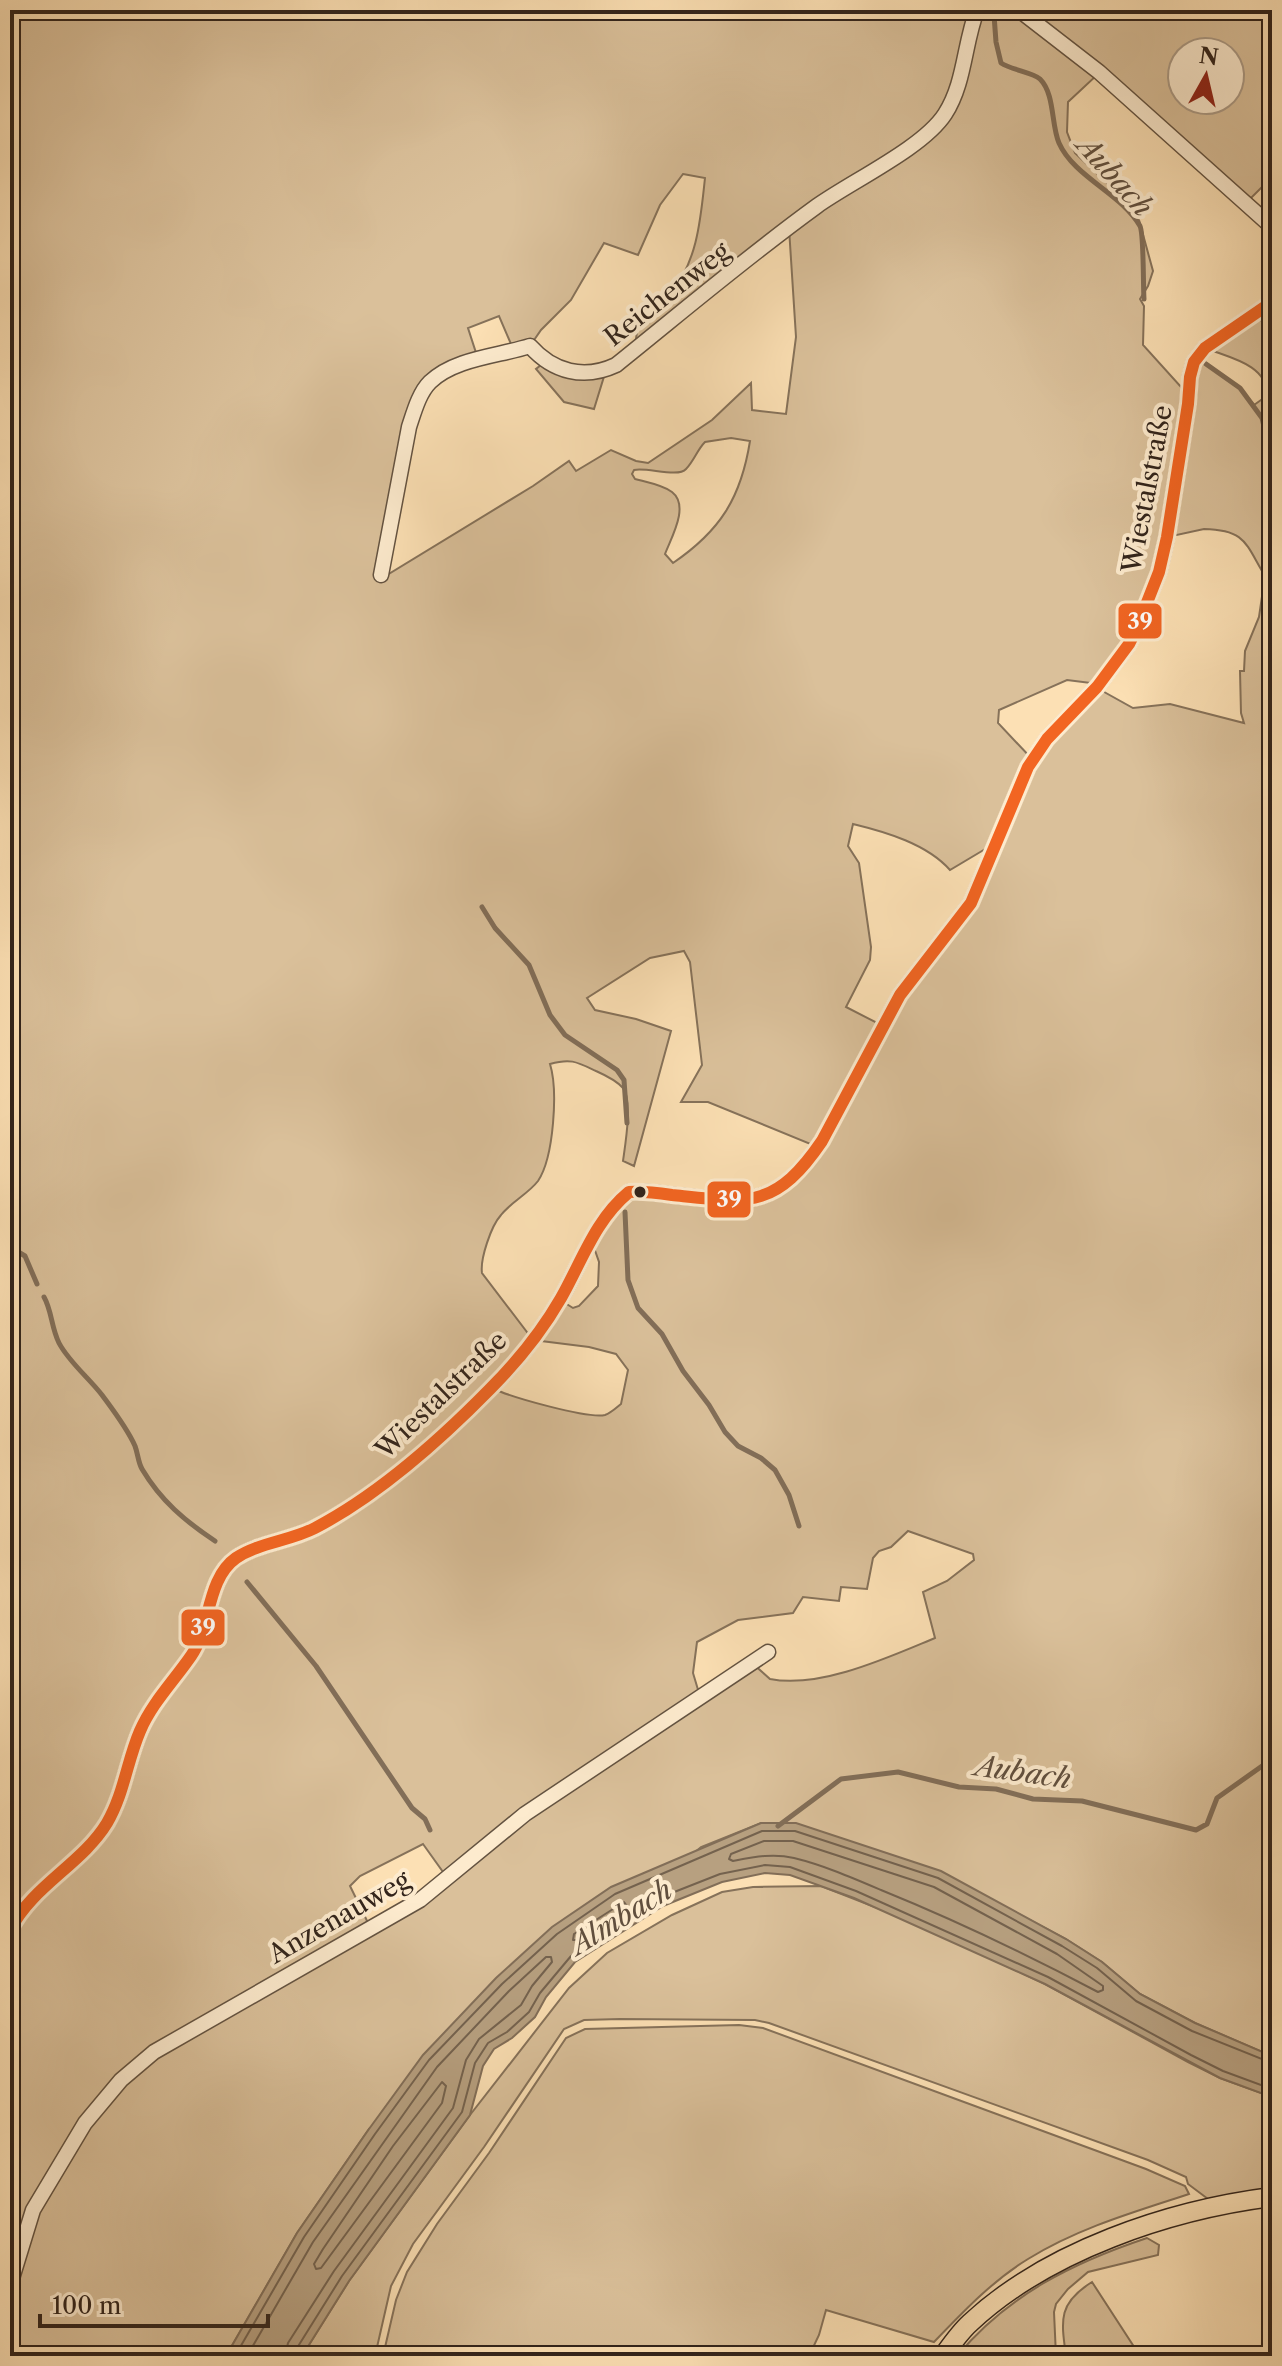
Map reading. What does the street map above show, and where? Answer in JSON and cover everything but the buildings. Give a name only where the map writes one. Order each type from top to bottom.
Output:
[{"type":"main road","points":[[943,2356],[969,2324],[995,2303],[1071,2257],[1172,2217],[1216,2205],[1272,2197]]},
{"type":"street","name":"Reichenweg","points":[[381,575],[409,427],[431,380],[445,371],[478,359],[530,346],[546,361],[579,374],[597,373],[616,365],[817,206],[933,129],[954,98],[977,10]]},
{"type":"street","points":[[1019,10],[1099,72],[1272,227]]},
{"type":"street","name":"Wiestalstraße","points":[[10,1930],[31,1901],[67,1868],[107,1823],[122,1790],[141,1729],[158,1698],[198,1644],[221,1577],[235,1559],[294,1538],[351,1507],[413,1461],[449,1429],[492,1388],[533,1340],[562,1296],[601,1221],[614,1204],[629,1192],[745,1200],[768,1195],[783,1187],[808,1162],[900,995],[971,903],[1028,767],[1047,739],[1097,687],[1137,628],[1159,572],[1167,537],[1194,362],[1205,348],[1272,302]]},
{"type":"street","name":"Anzenauweg","points":[[10,2285],[33,2210],[85,2123],[121,2080],[154,2052],[420,1900],[525,1814],[768,1652]]},
{"type":"shaded area","points":[[10,10],[1272,10],[1272,177],[1246,203],[1099,73],[1068,102],[1067,132],[1075,153],[1127,202],[1139,220],[1153,271],[1140,299],[1144,306],[1143,345],[1181,387],[1189,387],[1198,357],[1240,388],[1254,405],[1268,395],[1261,376],[1235,359],[1205,348],[1258,319],[1272,325],[1272,2056],[1195,2023],[1140,1994],[1102,1962],[1009,1909],[761,1823],[701,1847],[369,2129],[297,2233],[226,2356],[10,2356]],"holes":[[[683,174],[705,178],[697,238],[687,267],[671,291],[640,313],[634,351],[789,228],[796,337],[786,414],[752,410],[751,383],[712,420],[648,463],[611,450],[576,471],[569,461],[387,575],[417,406],[445,371],[478,359],[468,328],[499,316],[514,351],[530,346],[541,330],[571,300],[604,243],[638,255],[660,205]],[[731,438],[750,441],[741,480],[726,511],[704,538],[673,563],[665,554],[678,522],[677,498],[668,490],[635,479],[632,474],[640,469],[682,472],[705,442]],[[1204,529],[1228,532],[1243,540],[1265,576],[1259,617],[1245,651],[1244,671],[1240,671],[1244,723],[1170,704],[1133,708],[1097,688],[1137,628],[1167,537]],[[1067,680],[1091,683],[1032,759],[998,723],[999,710]],[[853,824],[918,846],[950,870],[997,842],[958,921],[883,1026],[846,1007],[870,960],[871,947],[859,863],[848,846]],[[684,951],[690,962],[702,1065],[681,1102],[708,1102],[818,1147],[768,1195],[629,1192],[591,1239],[599,1262],[598,1286],[579,1306],[573,1308],[565,1303],[533,1340],[482,1273],[484,1251],[497,1220],[538,1181],[548,1156],[554,1090],[550,1064],[563,1061],[579,1063],[623,1088],[628,1102],[623,1161],[634,1166],[671,1031],[595,1010],[587,998],[650,958]],[[533,1340],[589,1347],[616,1354],[628,1370],[621,1404],[605,1415],[567,1411],[492,1388]],[[908,1531],[973,1554],[974,1560],[947,1581],[923,1592],[935,1638],[854,1669],[810,1679],[770,1679],[752,1663],[699,1693],[693,1673],[697,1642],[738,1620],[793,1613],[803,1597],[839,1601],[841,1587],[867,1589],[873,1558],[879,1551],[891,1547]],[[423,1844],[448,1879],[371,1929],[350,1886],[360,1876]]]},
{"type":"shaded area","points":[[546,361],[606,370],[594,409],[564,402],[536,369]]},
{"type":"shaded area","points":[[821,1886],[903,1918],[1045,1984],[1220,2078],[1272,2097],[1272,2197],[1216,2205],[1188,2184],[1186,2177],[1148,2160],[769,2023],[755,2020],[584,2020],[564,2029],[413,2244],[391,2286],[375,2356],[302,2356],[349,2281],[470,2115],[569,1988],[607,1953],[672,1915],[722,1892],[753,1887]]},
{"type":"shaded area","points":[[739,2025],[763,2028],[1146,2169],[1185,2186],[1189,2194],[1086,2230],[1028,2259],[990,2287],[934,2342],[826,2310],[809,2356],[383,2356],[396,2300],[407,2272],[566,2038],[585,2029]]},
{"type":"shaded area","points":[[1147,2238],[1159,2245],[1158,2255],[1088,2272],[1056,2304],[1056,2356],[957,2356],[977,2334],[1020,2298],[1067,2270]]},
{"type":"shaded area","points":[[1092,2282],[1140,2356],[1066,2356],[1064,2313],[1073,2297]]},
{"type":"water","name":"Almbach","points":[[761,1823],[796,1823],[941,1871],[1066,1939],[1102,1962],[1140,1994],[1195,2023],[1272,2056],[1272,2097],[1220,2078],[1045,1984],[854,1898],[790,1875],[765,1873],[722,1882],[663,1906],[575,1962],[546,1997],[535,2017],[512,2038],[494,2049],[483,2066],[470,2115],[349,2281],[302,2356],[226,2356],[297,2233],[369,2129],[423,2055],[496,1978],[552,1927],[611,1887]]},
{"type":"waterway","name":"Aubach","points":[[994,15],[1001,63],[1040,79],[1048,93],[1059,143],[1066,155],[1086,176],[1122,204],[1140,226],[1144,299]]},
{"type":"waterway","name":"Aubach","points":[[1206,364],[1240,388],[1262,418],[1266,435],[1264,480],[1272,498]]},
{"type":"waterway","points":[[482,907],[495,928],[529,965],[550,1015],[565,1035],[617,1070],[624,1080],[627,1123]]},
{"type":"waterway","points":[[625,1212],[628,1280],[638,1308],[662,1334],[725,1432],[738,1446],[761,1458],[775,1470],[789,1495],[799,1526]]},
{"type":"waterway","points":[[10,1247],[25,1256],[37,1284]]},
{"type":"waterway","points":[[44,1297],[59,1343],[124,1426],[149,1480],[174,1510],[215,1541]]},
{"type":"waterway","points":[[247,1582],[316,1666],[430,1830]]},
{"type":"waterway","name":"Aubach","points":[[778,1826],[841,1779],[898,1772],[959,1787],[996,1789],[1033,1799],[1082,1801],[1196,1830],[1207,1824],[1217,1798],[1272,1759]]},
{"type":"transit line","name":"39","points":[[10,1930],[31,1900],[97,1838],[107,1823],[118,1801],[140,1731],[197,1645],[214,1591],[226,1567],[245,1553],[315,1528],[339,1514],[385,1483],[450,1428],[500,1379],[537,1334],[561,1298],[598,1228],[629,1192],[740,1200],[774,1191],[805,1163],[822,1141],[900,995],[971,903],[1028,767],[1047,739],[1097,687],[1137,628],[1159,572],[1167,537],[1194,362],[1205,348],[1272,302]]}]
